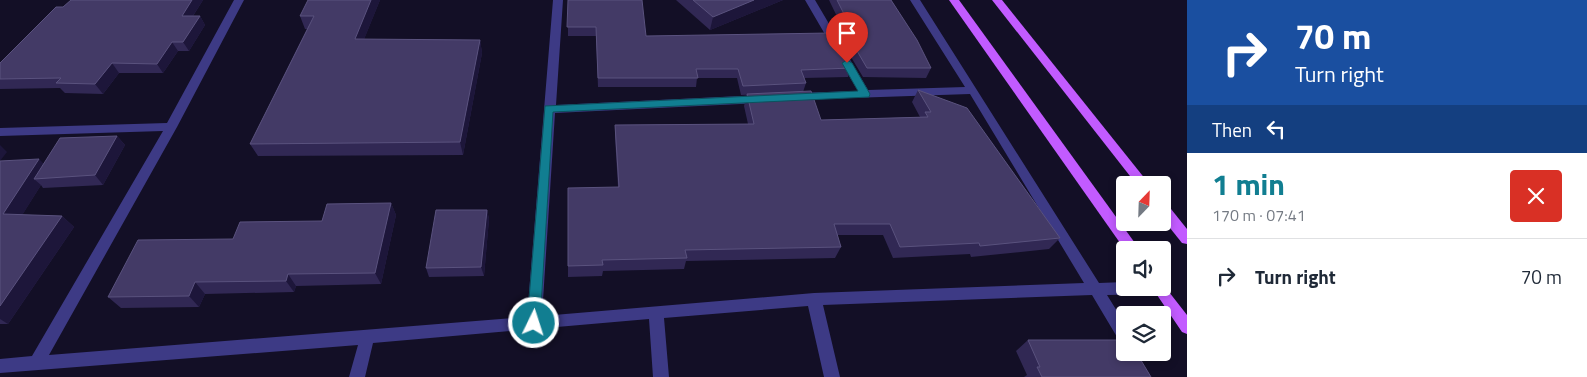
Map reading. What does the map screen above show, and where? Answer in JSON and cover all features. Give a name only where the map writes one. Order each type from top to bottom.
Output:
[{"type":"main road","points":[[954,0],[1127,241]]},
{"type":"main road","points":[[997,0],[1137,176]]},
{"type":"main road","points":[[1171,219],[1187,239]]},
{"type":"main road","points":[[1166,296],[1187,327]]},
{"type":"street","points":[[36,363],[171,127],[239,0]]},
{"type":"street","points":[[534,323],[548,109],[558,0]]},
{"type":"street","points":[[810,0],[865,94]]},
{"type":"street","points":[[915,0],[1116,321]]},
{"type":"street","points":[[548,109],[973,90]]},
{"type":"street","points":[[0,132],[171,127]]},
{"type":"street","points":[[0,366],[814,299],[1116,288]]},
{"type":"street","points":[[814,299],[832,377]]},
{"type":"street","points":[[656,312],[661,377]]},
{"type":"street","points":[[357,377],[367,337]]},
{"type":"building","points":[[71,0],[192,0],[182,16],[200,16],[183,42],[172,42],[157,64],[112,63],[95,84],[56,83],[61,78],[0,79],[0,63],[56,7],[63,7]]},
{"type":"building","points":[[308,0],[371,0],[355,39],[480,40],[460,142],[250,144],[314,16],[300,16]]},
{"type":"building","points":[[568,0],[642,0],[646,36],[830,33],[851,68],[801,70],[806,83],[743,86],[738,69],[696,69],[698,78],[598,78],[596,27],[567,27]]},
{"type":"building","points":[[693,0],[754,0],[713,17]]},
{"type":"building","points":[[837,0],[891,0],[917,40],[931,68],[867,68],[846,32],[853,32]]},
{"type":"building","points":[[918,90],[967,108],[1060,238],[980,246],[979,243],[900,247],[890,224],[834,224],[841,247],[685,250],[687,258],[602,260],[603,265],[568,266],[568,188],[619,187],[615,125],[754,124],[747,94],[811,91],[821,120],[928,117],[925,112],[931,112]]},
{"type":"building","points":[[117,136],[95,175],[34,179],[60,138]]},
{"type":"building","points":[[39,159],[3,214],[62,216],[0,306],[0,161]]},
{"type":"building","points":[[391,203],[375,273],[288,274],[286,281],[195,282],[189,296],[108,297],[138,240],[233,239],[240,222],[322,221],[327,204]]},
{"type":"building","points":[[436,210],[487,210],[481,267],[426,268]]},
{"type":"building","points":[[1028,340],[1116,340],[1116,361],[1141,361],[1151,377],[1042,377],[1037,367],[1040,367]]},
{"type":"route","points":[[534,323],[548,109],[865,94],[847,63]]}]
